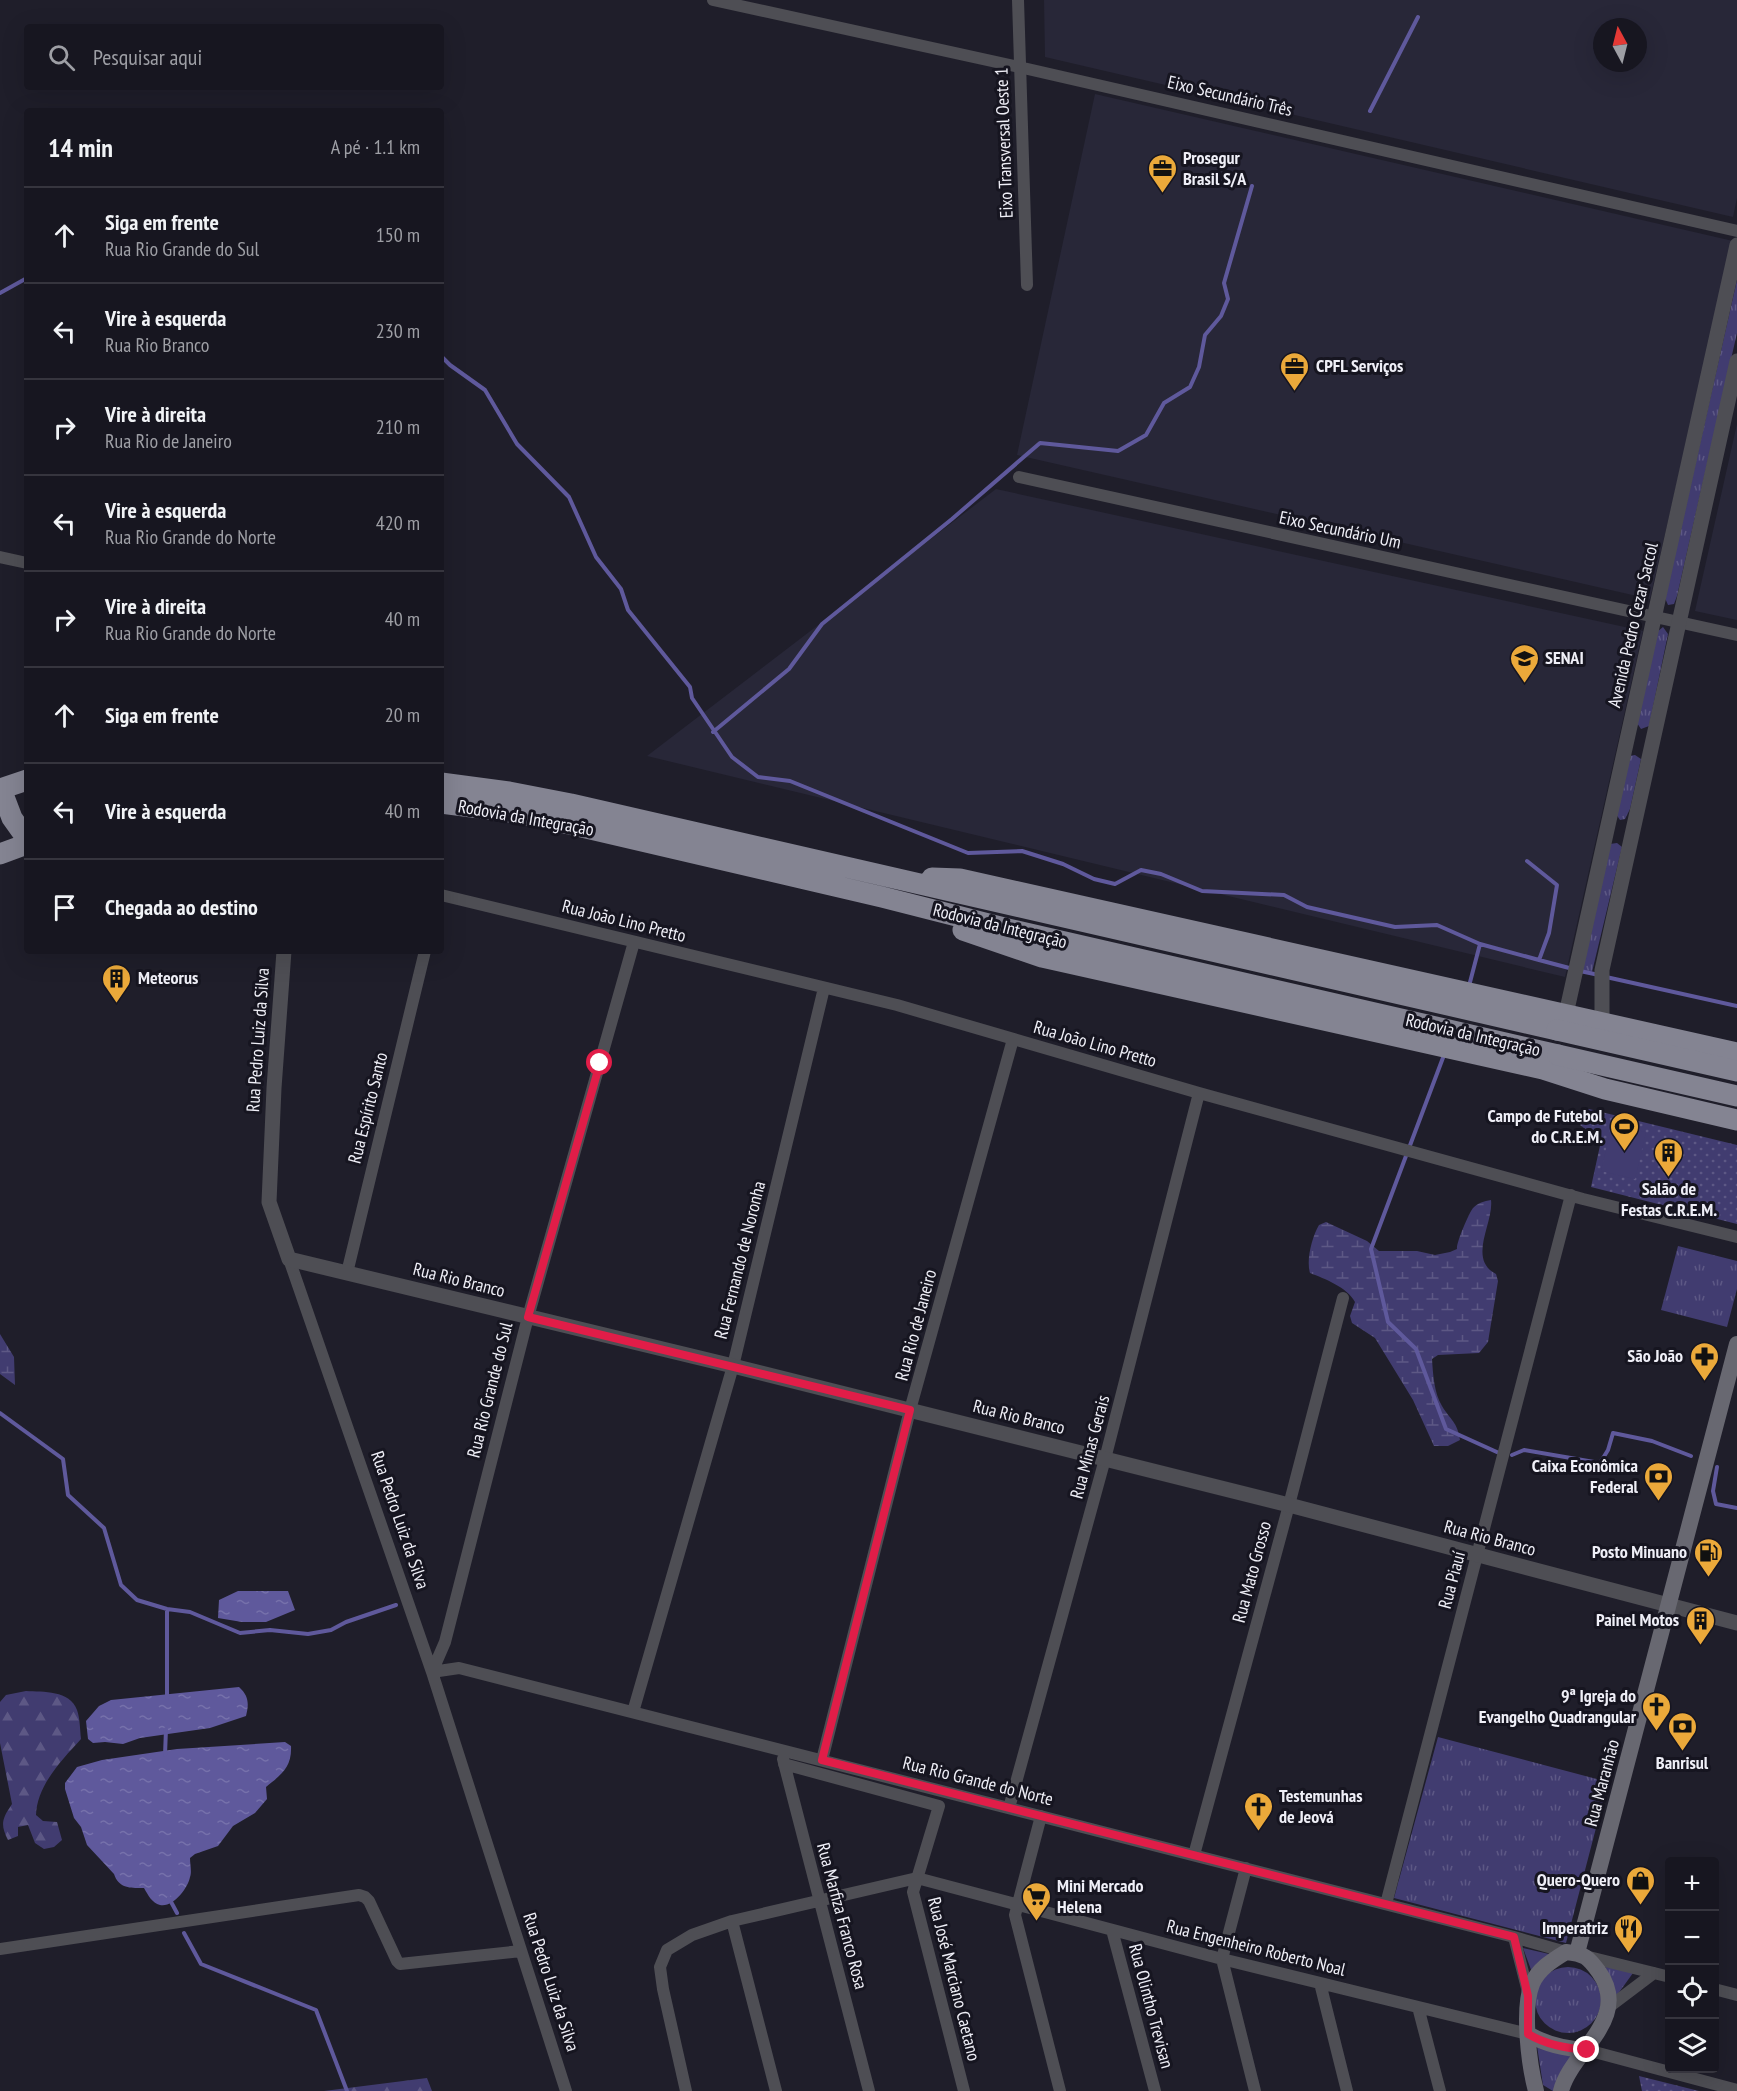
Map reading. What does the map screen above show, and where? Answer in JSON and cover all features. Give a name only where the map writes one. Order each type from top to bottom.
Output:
[{"type":"highway","points":[[24,781],[0,789],[12,818],[24,835]]},
{"type":"highway","name":"Rodovia da Integração","points":[[444,783],[509,792],[571,804],[885,876],[1562,1022]]},
{"type":"highway","name":"Rodovia da Integração","points":[[444,803],[510,812],[557,822],[882,897],[1008,929],[1737,1096]]},
{"type":"highway","points":[[0,854],[24,845]]},
{"type":"highway","points":[[882,897],[980,936],[1042,957],[1543,1069],[1605,1089],[1737,1120]]},
{"type":"highway","points":[[1562,1022],[1602,1022],[1737,1053]]},
{"type":"highway","points":[[1562,1022],[1737,1071]]},
{"type":"highway","points":[[1562,1022],[1563,1076]]},
{"type":"main road","name":"Rua Maranhão","points":[[1577,1954],[1737,1344]]},
{"type":"main road","points":[[1536,2091],[1528,2034],[1528,1996],[1541,1970],[1577,1954],[1602,1977],[1608,1991],[1609,2007],[1587,2050],[1567,2075],[1561,2091]]},
{"type":"main road","points":[[1528,2034],[1537,2040],[1567,2049],[1587,2050]]},
{"type":"street","name":"Eixo Secundário Três","points":[[713,0],[1019,67],[1737,231]]},
{"type":"street","name":"Eixo Transversal Oeste 1","points":[[1018,0],[1027,285]]},
{"type":"street","name":"Avenida Pedro Cezar Saccol","points":[[1562,1022],[1737,245]]},
{"type":"street","points":[[1602,1022],[1602,970],[1737,361]]},
{"type":"street","name":"Eixo Secundário Um","points":[[1018,477],[1737,635]]},
{"type":"street","points":[[0,557],[24,562]]},
{"type":"street","name":"Rua João Lino Pretto","points":[[444,896],[897,1005],[1199,1093],[1571,1196],[1737,1238]]},
{"type":"street","name":"Rua Rio Grande do Sul","points":[[432,1672],[445,1642],[528,1317],[634,942]]},
{"type":"street","name":"Rua Pedro Luiz da Silva","points":[[284,954],[274,1088],[270,1202],[432,1672],[566,2091]]},
{"type":"street","name":"Rua Espírito Santo","points":[[347,1273],[424,954]]},
{"type":"street","name":"Rua Fernando de Noronha","points":[[633,1712],[733,1366],[824,988]]},
{"type":"street","name":"Rua Rio de Janeiro","points":[[822,1760],[910,1410],[1013,1039]]},
{"type":"street","name":"Rua Minas Gerais","points":[[1009,1808],[1105,1459],[1199,1093]]},
{"type":"street","name":"Rua Piauí","points":[[1386,1904],[1571,1196]]},
{"type":"street","name":"Rua Rio Branco","points":[[289,1259],[733,1366],[1289,1505],[1737,1623]]},
{"type":"street","name":"Rua Mato Grosso","points":[[1194,1855],[1343,1298]]},
{"type":"street","name":"Rua Rio Grande do Norte","points":[[432,1672],[459,1668],[1665,1976]]},
{"type":"street","name":"Rua Marfiza Franco Rosa","points":[[780,1749],[869,2091]]},
{"type":"street","name":"Rua José Marciano Caetano","points":[[784,1764],[939,1806],[913,1892],[964,2091]]},
{"type":"street","points":[[1041,1816],[1015,1915],[1060,2091]]},
{"type":"street","points":[[1246,1868],[1222,1959],[1254,2091]]},
{"type":"street","name":"Rua Engenheiro Roberto Noal","points":[[686,2091],[660,1967],[667,1950],[692,1935],[732,1921],[917,1878],[1222,1959],[1528,2034]]},
{"type":"street","points":[[0,1949],[359,1895],[369,1901],[396,1961],[400,1964],[521,1951]]},
{"type":"street","points":[[732,1921],[776,2091]]},
{"type":"street","name":"Rua Olintho Trevisan","points":[[1112,1930],[1155,2091]]},
{"type":"street","points":[[1514,1937],[1528,1996]]},
{"type":"street","points":[[1609,2007],[1654,1973]]},
{"type":"street","points":[[1320,1983],[1347,2091]]},
{"type":"street","points":[[1719,1990],[1737,1995]]},
{"type":"street","points":[[1418,2007],[1440,2091]]},
{"type":"street","points":[[1587,2050],[1737,2090]]},
{"type":"shaded area","points":[[1044,0],[1737,0],[1737,198],[1733,217],[1045,57]]},
{"type":"shaded area","points":[[1095,94],[1733,241],[1650,599],[1017,455]]},
{"type":"shaded area","points":[[1737,424],[1737,620],[1695,611]]},
{"type":"shaded area","points":[[996,489],[1643,631],[1565,977],[647,756]]},
{"type":"green space","points":[[1737,280],[1737,333],[1677,596],[1674,604],[1668,605],[1665,598]]},
{"type":"green space","points":[[1663,627],[1668,634],[1649,726],[1641,729],[1637,723],[1657,632]]},
{"type":"green space","points":[[1635,755],[1641,759],[1630,809],[1625,819],[1620,820],[1616,814],[1629,756]]},
{"type":"green space","points":[[1617,843],[1622,847],[1592,972],[1581,970],[1610,844]]},
{"type":"green space","points":[[1585,1108],[1737,1145],[1737,1224],[1591,1187],[1601,1141],[1580,1125]]},
{"type":"green space","name":"Campo de Futebol do C.R.E.M.","points":[[1612,1124],[1646,1132],[1635,1179],[1601,1171]]},
{"type":"green space","points":[[1491,1200],[1482,1250],[1483,1259],[1496,1274],[1498,1281],[1488,1342],[1479,1353],[1438,1355],[1432,1359],[1437,1395],[1455,1425],[1460,1440],[1448,1446],[1434,1446],[1413,1400],[1375,1338],[1352,1323],[1350,1316],[1355,1302],[1347,1292],[1335,1284],[1310,1273],[1310,1249],[1319,1225],[1326,1222],[1367,1241],[1379,1251],[1417,1251],[1435,1255],[1450,1252],[1457,1249],[1463,1228],[1473,1208],[1481,1202]]},
{"type":"green space","points":[[1678,1246],[1737,1261],[1737,1289],[1727,1327],[1661,1310]]},
{"type":"green space","points":[[0,1334],[14,1357],[15,1385],[0,1374]]},
{"type":"green space","points":[[26,1691],[62,1695],[73,1703],[79,1720],[81,1739],[52,1774],[37,1804],[36,1815],[43,1821],[57,1822],[62,1840],[54,1847],[44,1849],[35,1843],[28,1825],[18,1827],[18,1836],[8,1840],[3,1826],[4,1818],[12,1804],[0,1743],[0,1702],[6,1695]]},
{"type":"green space","points":[[1438,1737],[1608,1782],[1566,1943],[1394,1898]]},
{"type":"green space","points":[[1523,1948],[1549,1954],[1533,1975]]},
{"type":"green space","points":[[1605,1965],[1633,1973],[1615,1998]]},
{"type":"green space","points":[[1568,1967],[1580,1970],[1591,1977],[1598,1988],[1601,2000],[1598,2012],[1591,2023],[1580,2030],[1568,2033],[1556,2030],[1545,2023],[1538,2012],[1535,2000],[1538,1988],[1545,1977],[1556,1970]]},
{"type":"green space","points":[[1537,2046],[1573,2055],[1553,2091],[1543,2085]]},
{"type":"green space","points":[[1639,2076],[1699,2091],[1642,2091]]},
{"type":"green space","points":[[427,2078],[432,2091],[324,2091]]},
{"type":"water","points":[[238,1591],[288,1591],[295,1610],[266,1622],[242,1622],[218,1618],[219,1600]]},
{"type":"water","points":[[239,1687],[247,1700],[246,1716],[210,1728],[140,1738],[123,1744],[93,1743],[88,1739],[86,1721],[99,1706],[111,1700]]},
{"type":"water","points":[[285,1742],[291,1746],[290,1759],[281,1774],[266,1787],[267,1799],[255,1813],[233,1826],[218,1846],[190,1858],[189,1881],[175,1900],[165,1905],[160,1905],[150,1898],[144,1888],[126,1887],[119,1883],[114,1874],[87,1845],[81,1827],[74,1818],[65,1789],[65,1783],[77,1767],[102,1760],[177,1749]]},
{"type":"waterway","points":[[1370,111],[1418,17]]},
{"type":"waterway","points":[[713,732],[789,669],[822,624],[952,519],[1040,443],[1118,451],[1146,435],[1164,403],[1190,387],[1199,367],[1205,335],[1221,316],[1228,299],[1224,283],[1252,186]]},
{"type":"waterway","points":[[0,293],[24,280]]},
{"type":"waterway","points":[[444,359],[485,390],[517,444],[569,497],[596,557],[621,589],[628,610],[690,687],[692,698],[732,757],[758,777],[790,781],[968,853],[1022,851],[1063,864],[1094,879],[1115,884],[1141,870],[1161,874],[1202,891],[1284,895],[1307,907],[1395,927],[1437,925],[1480,944],[1539,960],[1549,933],[1557,885],[1527,861]]},
{"type":"waterway","points":[[1469,986],[1480,944]]},
{"type":"waterway","points":[[1539,960],[1573,969]]},
{"type":"waterway","points":[[1580,971],[1599,975]]},
{"type":"waterway","points":[[1606,977],[1737,1006]]},
{"type":"waterway","points":[[1444,1055],[1371,1249],[1388,1322],[1416,1349],[1446,1429],[1499,1453]]},
{"type":"waterway","points":[[0,1413],[63,1459],[68,1495],[104,1528],[121,1585],[137,1600],[167,1609],[190,1612],[240,1633],[270,1630],[308,1634],[331,1630],[346,1622],[396,1605]]},
{"type":"waterway","points":[[1512,1455],[1524,1450],[1600,1463],[1608,1450],[1613,1433],[1652,1441],[1691,1456]]},
{"type":"waterway","points":[[1717,1467],[1713,1491],[1716,1504],[1737,1508]]},
{"type":"waterway","points":[[167,1609],[167,1698]]},
{"type":"waterway","points":[[165,1755],[166,1729]]},
{"type":"waterway","points":[[169,1898],[177,1913]]},
{"type":"waterway","points":[[184,1933],[201,1964],[316,2010],[347,2091]]},
{"type":"place","name":"Prosegur Brasil S/A","points":[[1162,194]]},
{"type":"place","name":"CPFL Serviços","points":[[1295,392]]},
{"type":"place","name":"SENAI","points":[[1524,684]]},
{"type":"place","name":"Meteorus","points":[[117,1004]]},
{"type":"place","name":"Campo de Futebol do C.R.E.M.","points":[[1624,1152]]},
{"type":"place","name":"Salão de Festas C.R.E.M.","points":[[1669,1178]]},
{"type":"place","name":"São João","points":[[1704,1382]]},
{"type":"place","name":"Caixa Econômica Federal","points":[[1659,1502]]},
{"type":"place","name":"Posto Minuano","points":[[1708,1578]]},
{"type":"place","name":"Painel Motos","points":[[1700,1646]]},
{"type":"place","name":"9ª Igreja do Evangelho Quadrangular","points":[[1657,1732]]},
{"type":"place","name":"Banrisul","points":[[1682,1752]]},
{"type":"place","name":"Testemunhas de Jeová","points":[[1258,1832]]},
{"type":"place","name":"Quero-Quero","points":[[1641,1906]]},
{"type":"place","name":"Mini Mercado Helena","points":[[1036,1922]]},
{"type":"place","name":"Imperatriz","points":[[1629,1954]]},
{"type":"route","points":[[600,1063],[528,1317],[910,1410],[822,1760],[1514,1937],[1528,1996],[1528,2034],[1537,2040],[1567,2049],[1587,2050]]}]
